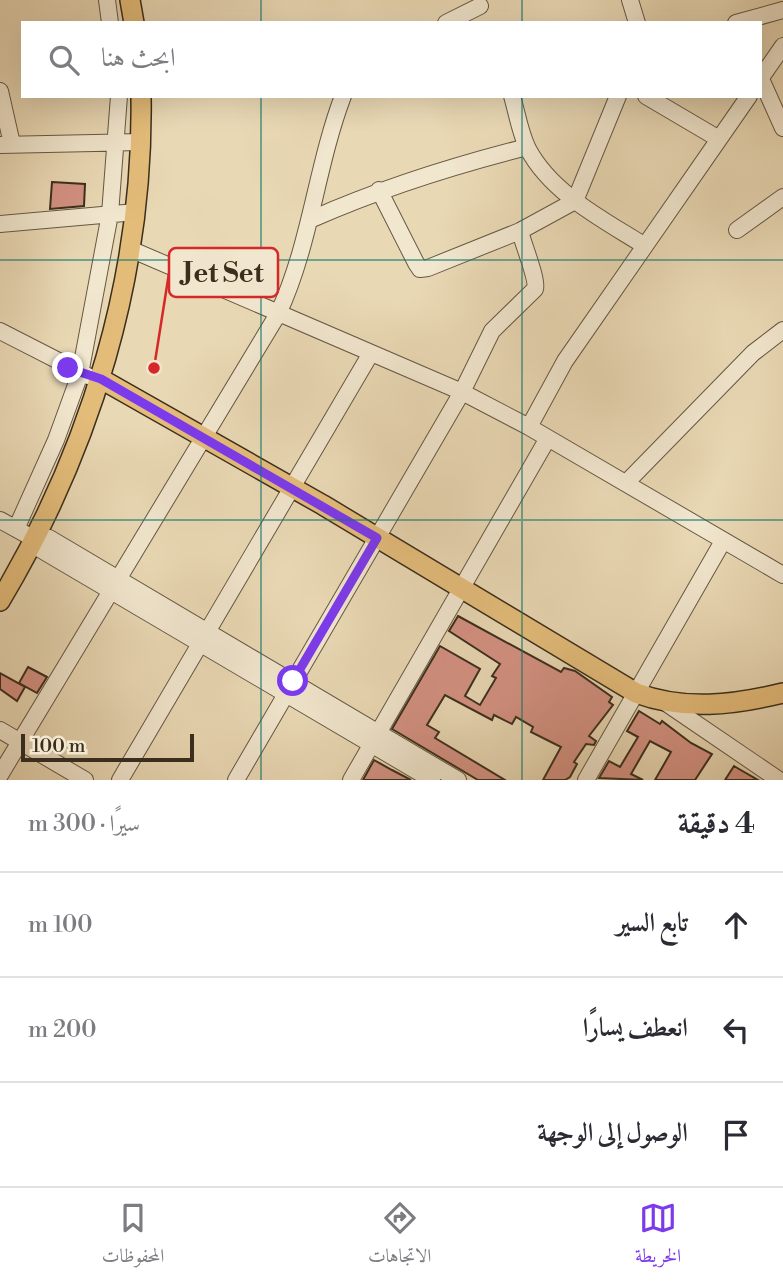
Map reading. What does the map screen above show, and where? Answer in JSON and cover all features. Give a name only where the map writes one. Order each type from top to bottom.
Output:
[{"type":"main road","points":[[130,0],[134,21]]},
{"type":"main road","points":[[0,601],[29,536],[75,452],[101,379],[136,212],[141,98]]},
{"type":"main road","points":[[101,379],[204,436],[636,692],[663,701],[705,705],[749,701],[783,693]]},
{"type":"main road","points":[[749,701],[783,705]]},
{"type":"street","points":[[107,0],[110,21]]},
{"type":"street","points":[[630,0],[635,21]]},
{"type":"street","points":[[449,21],[479,3],[485,21]]},
{"type":"street","points":[[743,21],[783,10]]},
{"type":"street","points":[[762,76],[783,46]]},
{"type":"street","points":[[762,83],[783,128]]},
{"type":"street","points":[[0,92],[6,144],[117,140],[141,142]]},
{"type":"street","points":[[29,536],[56,440],[80,373],[110,214],[119,98]]},
{"type":"street","points":[[0,775],[278,314],[289,290],[312,219],[342,98]]},
{"type":"street","points":[[513,98],[527,148],[549,177],[575,201],[645,246]]},
{"type":"street","points":[[379,190],[421,269],[520,231],[575,201],[617,98]]},
{"type":"street","points":[[649,98],[719,139]]},
{"type":"street","points":[[529,427],[565,361],[747,98]]},
{"type":"street","points":[[312,219],[379,190],[443,168],[527,148]]},
{"type":"street","points":[[737,230],[783,197]]},
{"type":"street","points":[[0,224],[136,212]]},
{"type":"street","points":[[236,780],[462,392],[492,331],[535,289],[537,284],[526,258],[520,231]]},
{"type":"street","points":[[130,249],[462,392],[529,427],[781,572]]},
{"type":"street","points":[[626,484],[753,353],[783,330]]},
{"type":"street","points":[[0,331],[80,373],[101,379]]},
{"type":"street","points":[[120,780],[371,353]]},
{"type":"street","points":[[351,780],[548,438]]},
{"type":"street","points":[[0,520],[116,583],[375,738],[458,780]]},
{"type":"street","points":[[586,780],[723,541]]},
{"type":"street","points":[[663,701],[779,780]]},
{"type":"street","points":[[0,730],[85,780]]},
{"type":"street","points":[[375,738],[432,780]]},
{"type":"building","points":[[52,182],[85,184],[84,206],[50,209]]},
{"type":"building","points":[[458,616],[561,672],[564,668],[575,671],[612,697],[609,702],[613,705],[589,736],[596,741],[594,745],[586,744],[574,762],[577,764],[570,777],[565,780],[543,780],[561,747],[531,732],[533,727],[516,717],[512,724],[494,715],[492,720],[445,695],[427,725],[439,732],[435,738],[505,780],[478,780],[392,729],[440,646],[480,669],[465,696],[480,705],[496,678],[492,676],[500,664],[449,631]]},
{"type":"building","points":[[28,667],[47,677],[37,693],[19,683]]},
{"type":"building","points":[[0,673],[25,687],[17,701],[0,689]]},
{"type":"building","points":[[639,711],[660,724],[662,721],[691,743],[712,754],[695,780],[655,780],[671,752],[650,741],[631,774],[643,780],[599,778],[609,761],[620,767],[638,737],[627,731]]},
{"type":"building","points":[[374,760],[392,770],[411,780],[363,780]]},
{"type":"building","points":[[734,766],[739,769],[758,780],[725,780]]},
{"type":"place","name":"Jet Set","points":[[154,368]]},
{"type":"route","points":[[68,368],[101,379],[377,538],[293,681]]}]
